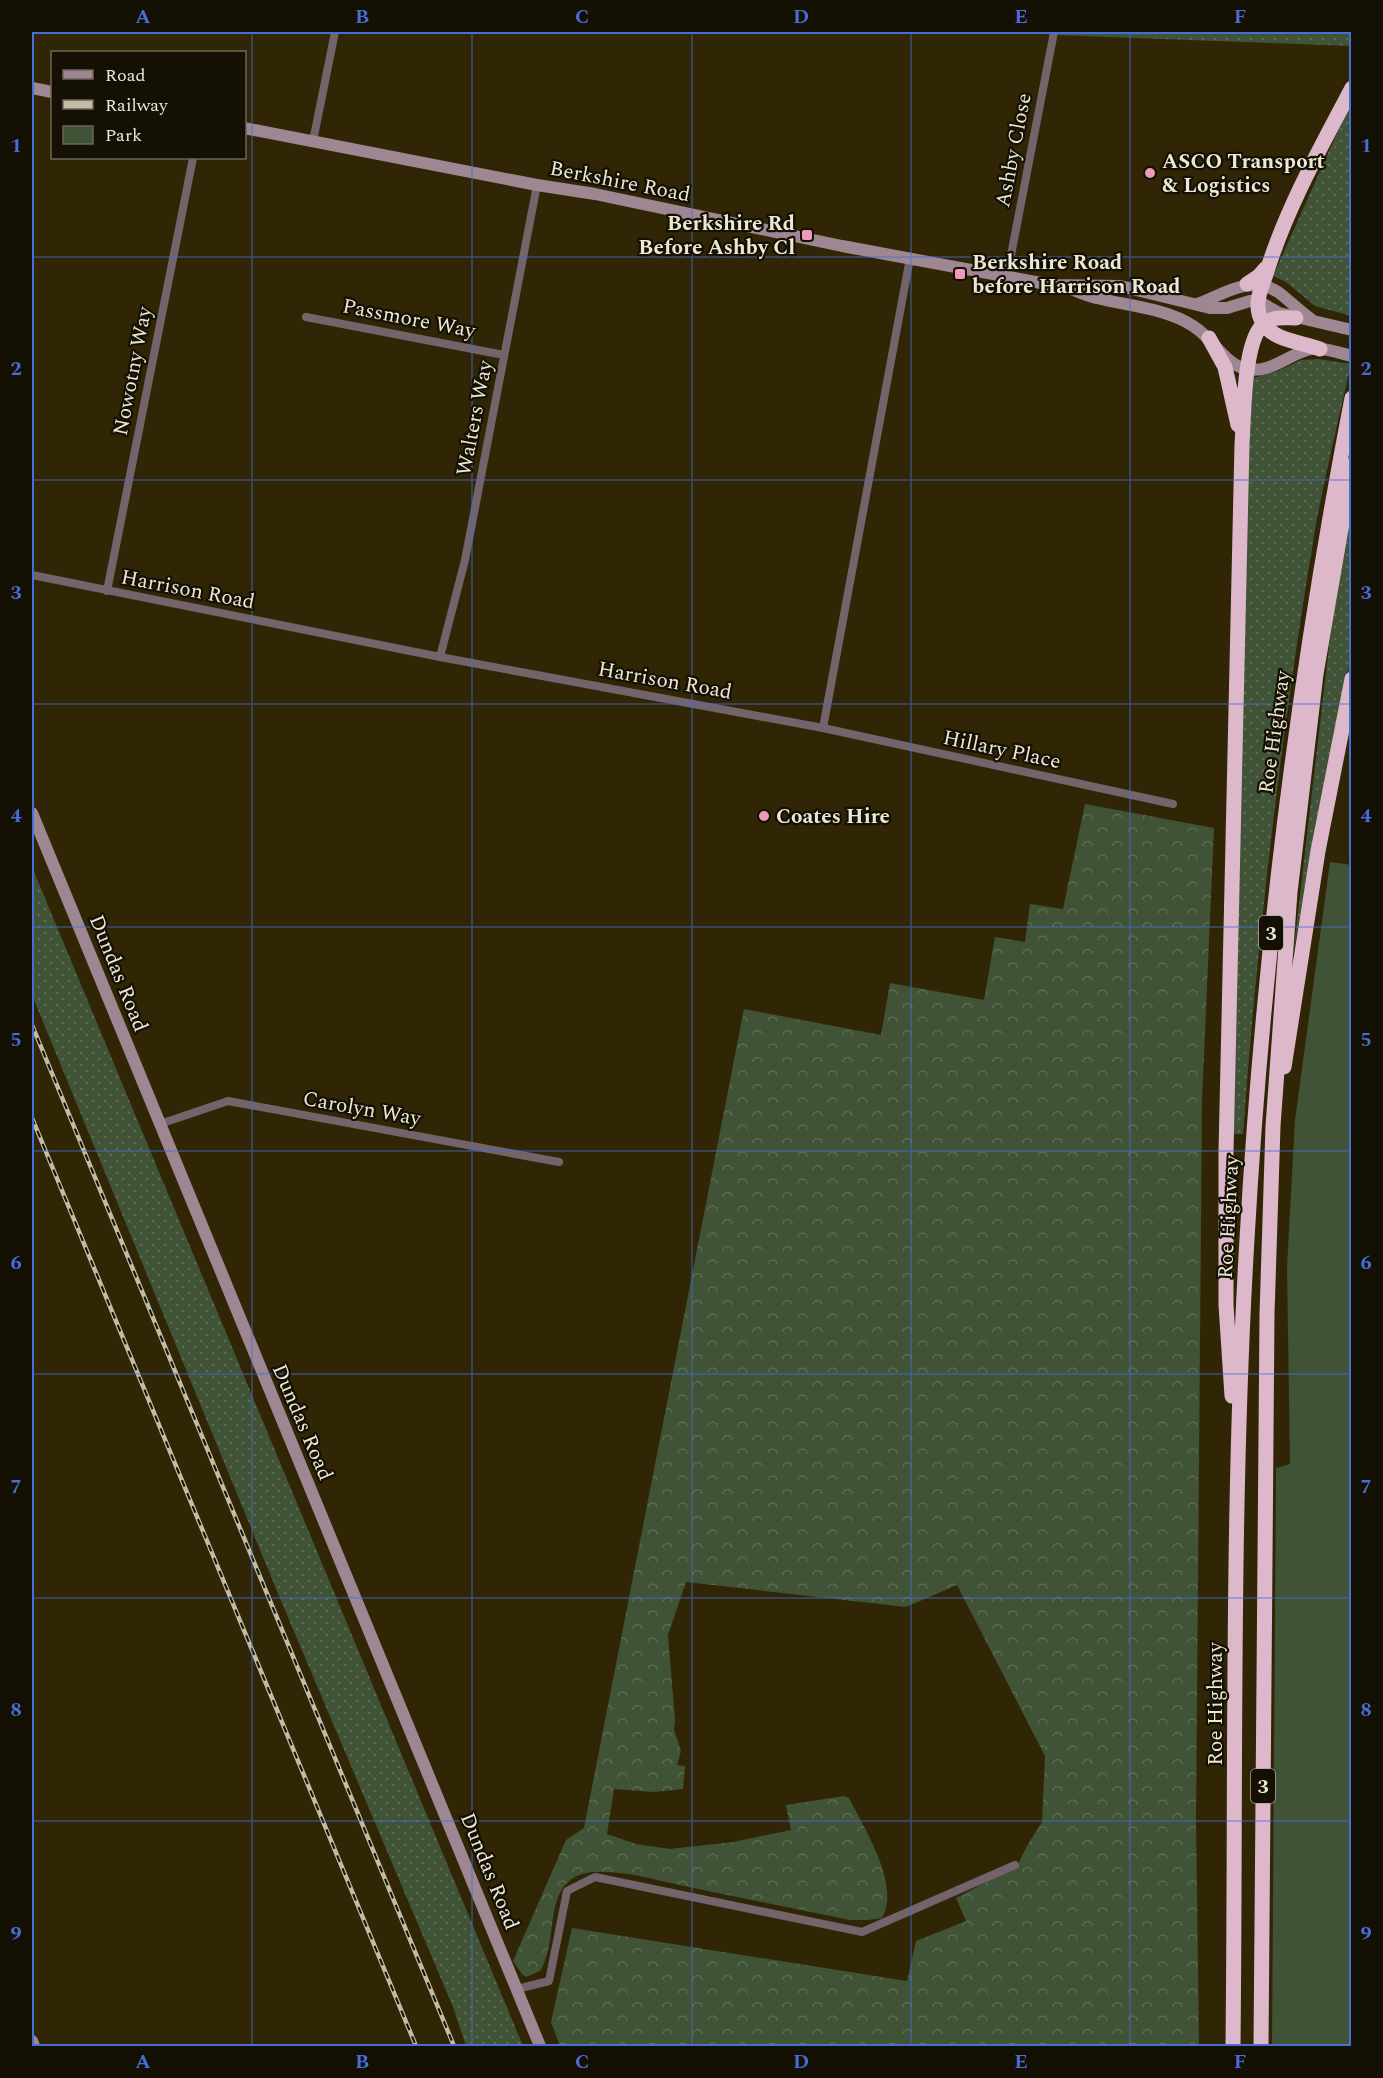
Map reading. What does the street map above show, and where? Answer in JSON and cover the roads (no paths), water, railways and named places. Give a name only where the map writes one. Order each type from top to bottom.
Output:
[{"type":"highway","points":[[1320,349],[1278,336],[1263,324],[1259,315],[1255,285],[1270,263],[1301,189],[1352,88]]},
{"type":"highway","points":[[1237,1474],[1226,1305],[1226,1229],[1242,444],[1252,341],[1263,324],[1276,318],[1296,318]]},
{"type":"highway","points":[[1209,338],[1225,367],[1242,444]]},
{"type":"highway","name":"Roe Highway","points":[[1233,2046],[1237,1474],[1246,1245],[1253,1136],[1275,893],[1312,617],[1352,398]]},
{"type":"highway","name":"Roe Highway","points":[[1261,2046],[1267,1314],[1279,1016],[1292,869],[1316,674],[1352,465]]},
{"type":"highway","points":[[1273,1126],[1289,1040],[1318,851],[1352,679]]},
{"type":"main road","points":[[32,88],[51,92]]},
{"type":"main road","name":"Berkshire Road","points":[[246,128],[594,194],[842,246],[1052,285],[1120,286],[1220,309],[1258,301]]},
{"type":"main road","name":"Berkshire Road","points":[[1060,285],[1093,297],[1169,315],[1195,327],[1209,338],[1227,358],[1248,369]]},
{"type":"main road","points":[[1195,304],[1255,285],[1277,292],[1302,313],[1321,324]]},
{"type":"main road","points":[[1258,301],[1279,313],[1352,330]]},
{"type":"main road","points":[[1248,369],[1272,367],[1301,352],[1320,349],[1352,356]]},
{"type":"main road","name":"Dundas Road","points":[[32,813],[540,2046]]},
{"type":"main road","points":[[32,2041],[34,2046]]},
{"type":"street","points":[[313,141],[335,32]]},
{"type":"street","name":"Ashby Close","points":[[1007,276],[1054,32]]},
{"type":"street","name":"Nowotny Way","points":[[107,591],[193,159]]},
{"type":"street","name":"Walters Way","points":[[440,657],[465,560],[537,185]]},
{"type":"street","points":[[823,728],[910,258]]},
{"type":"street","name":"Passmore Way","points":[[306,317],[504,355]]},
{"type":"street","name":"Harrison Road","points":[[32,574],[440,657],[823,728]]},
{"type":"street","name":"Hillary Place","points":[[823,728],[1173,804]]},
{"type":"street","name":"Carolyn Way","points":[[160,1124],[228,1101],[559,1162]]},
{"type":"street","points":[[517,1989],[549,1981],[567,1891],[595,1877],[862,1932],[1015,1865]]},
{"type":"railway","points":[[32,1025],[454,2046]]},
{"type":"railway","points":[[32,1118],[416,2046]]},
{"type":"place","name":"ASCO Transport & Logistics","points":[[1150,173]]},
{"type":"place","name":"Berkshire Rd Before Ashby Cl","points":[[807,235]]},
{"type":"place","name":"Berkshire Road before Harrison Road","points":[[960,274]]},
{"type":"place","name":"Coates Hire","points":[[764,816]]}]
